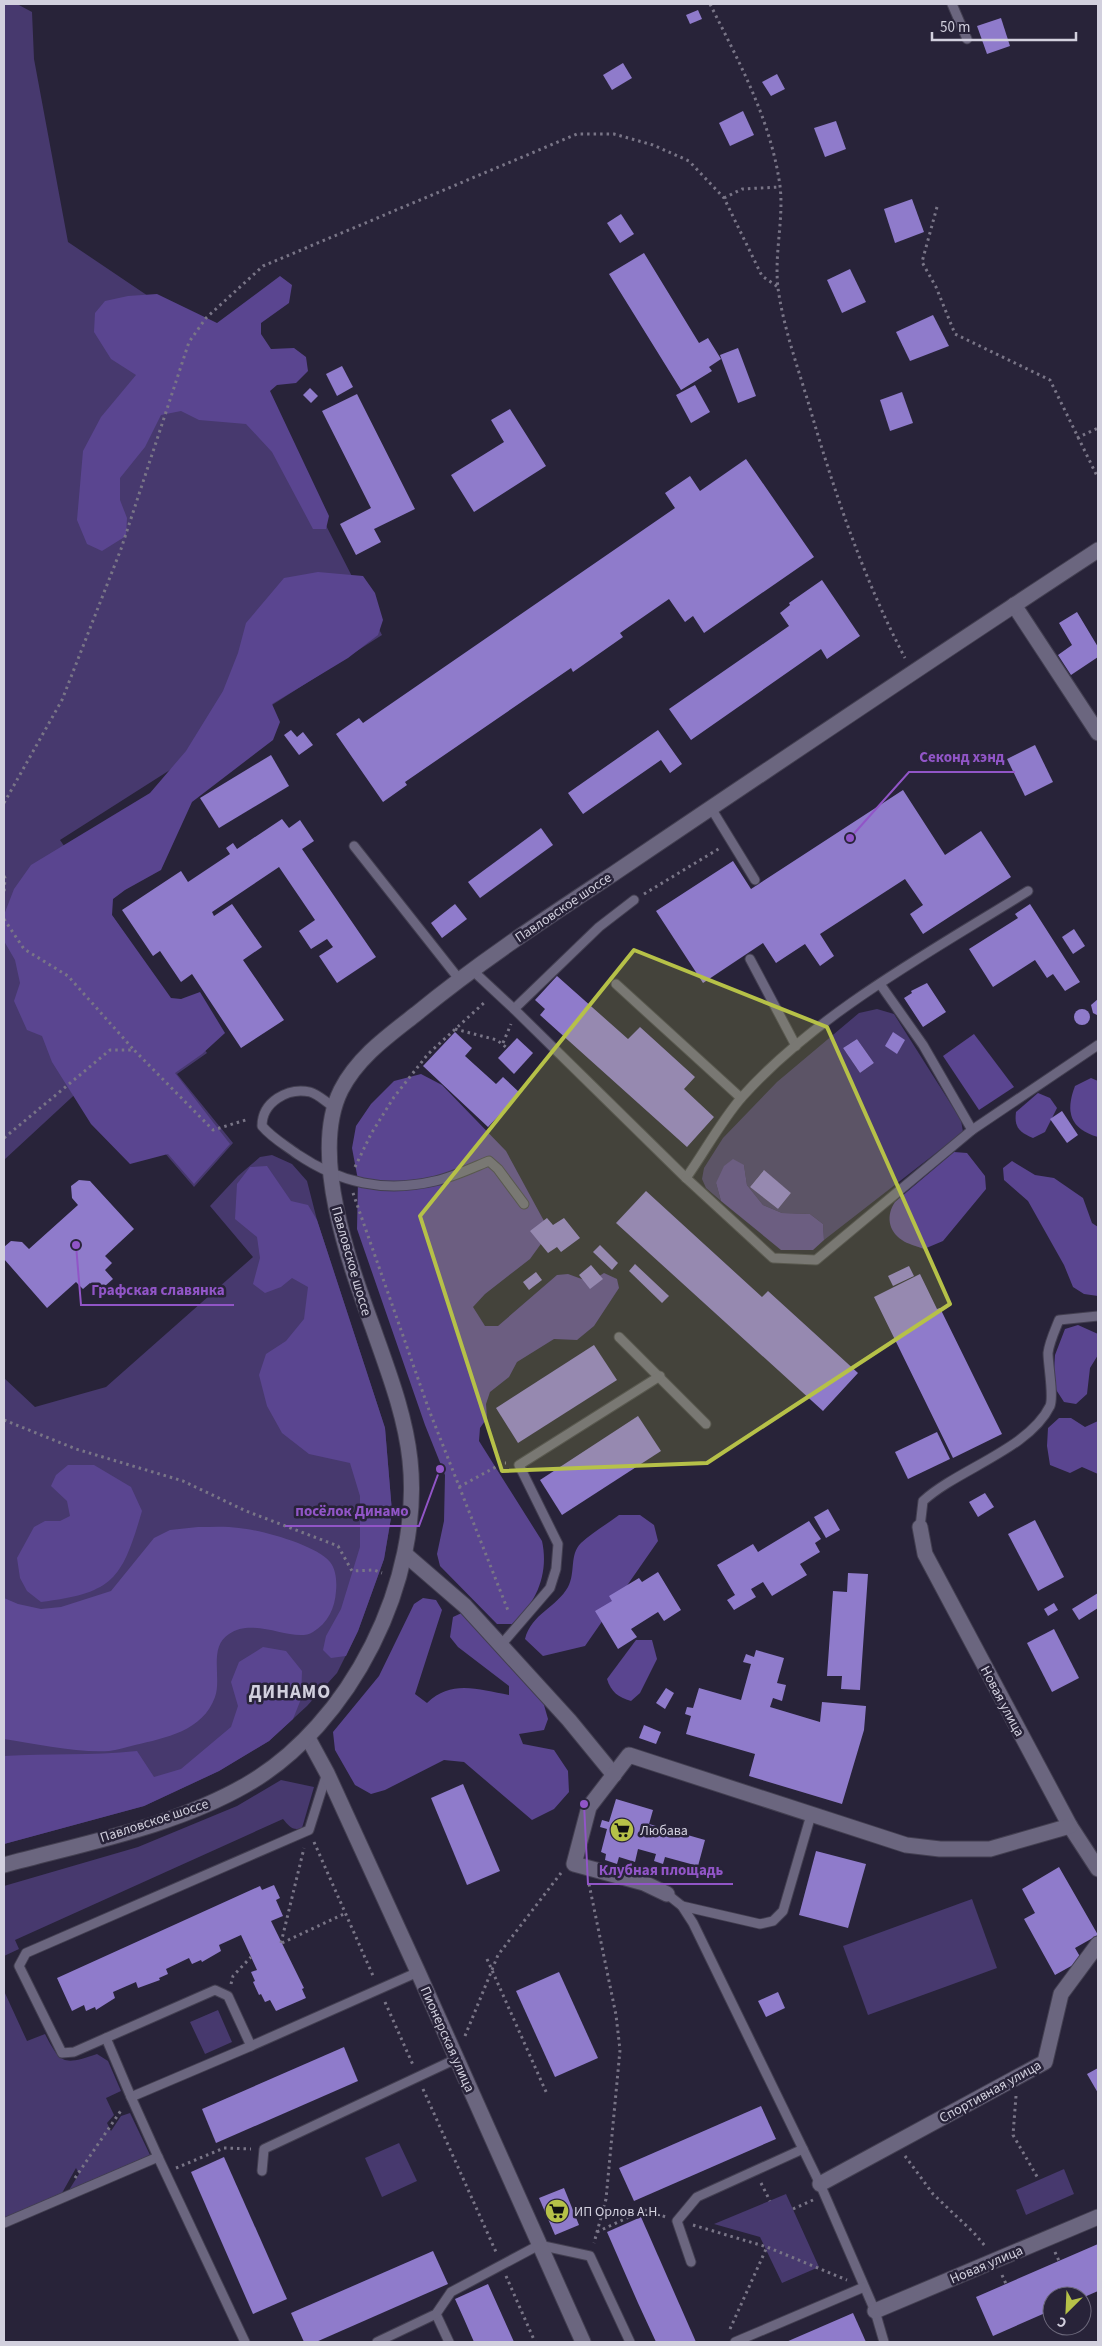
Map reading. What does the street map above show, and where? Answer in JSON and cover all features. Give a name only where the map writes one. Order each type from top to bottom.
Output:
[{"type":"street","name":"Павловское шоссе","points":[[4,1865],[141,1828],[194,1810],[244,1786],[278,1764],[308,1738],[344,1692],[374,1639],[399,1579],[406,1555],[411,1518],[410,1461],[401,1411],[355,1278],[335,1200],[330,1154],[334,1108],[353,1069],[371,1050],[471,969],[929,660],[1098,550]]},
{"type":"street","points":[[1014,605],[1098,733]]},
{"type":"street","name":"Новая улица","points":[[920,1526],[925,1554],[1070,1826],[1098,1870]]},
{"type":"street","points":[[406,1555],[465,1606],[569,1720],[614,1775]]},
{"type":"street","name":"Пионерская улица","points":[[308,1738],[327,1773],[418,1972],[583,2342]]},
{"type":"street","points":[[666,1894],[644,1883],[580,1865],[589,1807],[629,1755],[906,1845],[940,1849],[990,1849],[1070,1826]]},
{"type":"street","name":"Спортивная улица","points":[[822,2189],[896,2143],[1045,2062],[1061,1994],[1098,1944]]},
{"type":"street","name":"Новая улица","points":[[874,2311],[1098,2217]]},
{"type":"lane","points":[[952,4],[967,39]]},
{"type":"lane","points":[[711,808],[755,880]]},
{"type":"lane","points":[[354,846],[459,979]]},
{"type":"lane","points":[[686,1178],[741,1098],[796,1046],[880,984],[1028,891]]},
{"type":"lane","points":[[515,1011],[599,927],[634,900]]},
{"type":"lane","points":[[750,959],[796,1046]]},
{"type":"lane","points":[[471,969],[686,1178],[773,1258],[816,1260],[972,1130],[1098,1045]]},
{"type":"lane","points":[[616,984],[741,1098]]},
{"type":"lane","points":[[880,984],[923,1045],[972,1130]]},
{"type":"lane","points":[[334,1108],[311,1092],[295,1092],[280,1096],[269,1104],[262,1116],[262,1126],[269,1135],[310,1162],[332,1174],[353,1182],[396,1186],[436,1181],[489,1162],[498,1169],[524,1204]]},
{"type":"lane","points":[[920,1526],[923,1501],[937,1488],[1012,1445],[1035,1425],[1050,1405],[1048,1350],[1059,1320],[1098,1316]]},
{"type":"lane","points":[[619,1337],[706,1424]]},
{"type":"lane","points":[[501,1645],[550,1588],[556,1569],[558,1544],[519,1465],[660,1376]]},
{"type":"lane","points":[[252,2046],[228,1996],[215,1990],[74,2052],[62,2053],[19,1966],[26,1953],[308,1830],[327,1773]]},
{"type":"lane","points":[[682,1906],[760,1924],[774,1921],[783,1911],[812,1815]]},
{"type":"lane","points":[[666,1894],[682,1906],[693,1923],[803,2149],[864,2287],[884,2342]]},
{"type":"lane","points":[[131,2096],[252,2046],[418,1972]]},
{"type":"lane","points":[[106,2038],[158,2157],[245,2342]]},
{"type":"lane","points":[[262,2171],[264,2149],[456,2059]]},
{"type":"lane","points":[[691,2262],[677,2220],[697,2197],[803,2149]]},
{"type":"lane","points":[[4,2224],[158,2157]]},
{"type":"lane","points":[[377,2342],[436,2314],[450,2292],[538,2244],[590,2256],[630,2342]]},
{"type":"lane","points":[[736,2342],[864,2287]]},
{"type":"lane","points":[[436,2314],[448,2342]]},
{"type":"path","points":[[710,4],[759,103],[780,187],[778,287],[795,359],[835,493],[886,622],[912,672]]},
{"type":"path","points":[[4,803],[62,700],[121,549],[189,342],[206,318],[263,266],[577,134],[614,134],[652,146],[689,161],[724,198],[762,276],[778,287]]},
{"type":"path","points":[[724,198],[742,189],[780,187]]},
{"type":"path","points":[[937,207],[922,262],[936,287],[955,334],[1050,380],[1098,478]]},
{"type":"path","points":[[1077,438],[1098,428]]},
{"type":"path","points":[[634,900],[731,841]]},
{"type":"path","points":[[4,876],[6,878],[4,894]]},
{"type":"path","points":[[4,919],[24,949],[68,976],[134,1050],[213,1130],[262,1116]]},
{"type":"path","points":[[496,992],[428,1054],[394,1098],[356,1163],[352,1189],[358,1212],[429,1410],[515,1628]]},
{"type":"path","points":[[503,1043],[515,1011]]},
{"type":"path","points":[[455,1029],[497,1040],[508,1048]]},
{"type":"path","points":[[4,1138],[110,1050],[134,1050]]},
{"type":"path","points":[[4,1420],[76,1449],[183,1481],[246,1511],[338,1546],[352,1571],[374,1570],[399,1579]]},
{"type":"path","points":[[459,1487],[503,1462],[519,1465]]},
{"type":"path","points":[[308,1830],[281,1943],[346,1913]]},
{"type":"path","points":[[456,2059],[498,1955],[559,1874],[580,1865],[616,2015],[620,2050],[606,2199],[590,2256]]},
{"type":"path","points":[[228,1996],[233,1976],[251,1957]]},
{"type":"path","points":[[487,1959],[547,2094]]},
{"type":"path","points":[[1018,2077],[1013,2135],[1039,2180]]},
{"type":"path","points":[[79,2171],[116,2118]]},
{"type":"path","points":[[896,2143],[933,2194],[974,2233],[995,2261]]},
{"type":"path","points":[[165,2172],[224,2148],[264,2149]]},
{"type":"path","points":[[756,2170],[770,2201]]},
{"type":"path","points":[[793,2209],[822,2189]]},
{"type":"path","points":[[597,2232],[644,2210],[767,2247],[864,2287]]},
{"type":"path","points":[[728,2334],[767,2247]]},
{"type":"highlighted area","points":[[634,950],[827,1027],[950,1304],[707,1463],[502,1471],[420,1216]]},
{"type":"shaded area","points":[[4,4],[17,4],[32,12],[34,59],[68,242],[200,331],[269,414],[382,635],[60,840],[207,1053],[177,1074],[233,1143],[194,1187],[97,1074],[4,1160]]},
{"type":"shaded area","points":[[280,276],[292,285],[289,303],[261,323],[261,334],[271,349],[294,348],[306,357],[308,371],[296,383],[277,385],[270,391],[329,516],[326,529],[313,529],[272,452],[246,424],[199,420],[181,411],[161,415],[145,447],[120,478],[120,500],[127,518],[126,536],[102,551],[87,544],[77,520],[83,451],[101,417],[136,375],[111,359],[94,332],[95,313],[105,301],[128,296],[157,294],[217,323]]},
{"type":"shaded area","points":[[318,572],[363,576],[375,593],[383,620],[378,635],[348,658],[272,704],[280,722],[273,740],[192,802],[161,870],[113,899],[112,915],[171,998],[181,999],[200,992],[225,1033],[202,1054],[175,1073],[230,1144],[194,1184],[168,1154],[130,1164],[91,1124],[52,1062],[42,1036],[27,1030],[14,1001],[20,983],[15,960],[4,941],[4,915],[14,889],[31,865],[150,793],[186,751],[223,691],[238,653],[246,623],[284,578]]},
{"type":"shaded area","points":[[877,1009],[894,1014],[961,1120],[963,1132],[824,1240],[823,1224],[810,1214],[782,1213],[763,1205],[747,1185],[744,1165],[716,1183],[721,1201],[706,1188],[702,1179],[704,1168],[723,1138],[777,1082],[859,1013]],"holes":[[[857,1039],[874,1063],[860,1073],[843,1048]],[[763,1171],[791,1193],[778,1209],[750,1187]]]},
{"type":"shaded area","points":[[974,1034],[1014,1087],[979,1110],[943,1056]]},
{"type":"shaded area","points":[[421,1074],[442,1085],[506,1151],[544,1221],[543,1241],[530,1259],[485,1294],[473,1307],[485,1326],[498,1326],[557,1275],[568,1274],[590,1282],[604,1273],[617,1279],[619,1288],[594,1326],[577,1340],[554,1339],[517,1362],[509,1377],[490,1392],[486,1404],[487,1418],[480,1428],[479,1441],[542,1541],[544,1553],[544,1565],[539,1587],[528,1607],[512,1624],[497,1624],[440,1566],[437,1554],[444,1521],[445,1475],[425,1425],[357,1229],[358,1180],[352,1148],[356,1126],[371,1104],[394,1081]]},
{"type":"shaded area","points":[[1091,1078],[1098,1081],[1098,1137],[1081,1129],[1072,1118],[1070,1111],[1075,1086]]},
{"type":"shaded area","points":[[1038,1093],[1050,1098],[1057,1108],[1045,1132],[1033,1138],[1024,1134],[1017,1125],[1016,1112]]},
{"type":"shaded area","points":[[954,1152],[967,1153],[985,1176],[986,1189],[943,1241],[924,1249],[909,1244],[897,1236],[891,1227],[890,1212],[892,1207],[895,1202]]},
{"type":"shaded area","points":[[272,1155],[292,1164],[307,1181],[317,1220],[385,1428],[392,1512],[384,1559],[358,1631],[337,1673],[307,1706],[269,1741],[219,1771],[144,1806],[4,1844],[4,1378],[35,1407],[106,1387],[253,1257],[210,1206],[238,1176],[260,1157]]},
{"type":"shaded area","points":[[733,1159],[744,1165],[747,1185],[763,1205],[782,1213],[810,1214],[823,1224],[824,1240],[813,1250],[781,1250],[721,1201],[716,1183],[724,1166]]},
{"type":"shaded area","points":[[1012,1161],[1035,1175],[1054,1178],[1083,1198],[1092,1223],[1098,1227],[1098,1296],[1084,1294],[1073,1287],[1064,1265],[1028,1201],[1004,1180],[1003,1168]]},
{"type":"shaded area","points":[[267,1166],[291,1201],[308,1205],[317,1220],[385,1428],[392,1512],[384,1559],[358,1631],[346,1656],[331,1658],[323,1650],[326,1636],[341,1609],[360,1547],[360,1496],[350,1463],[309,1454],[282,1433],[267,1406],[259,1375],[266,1354],[286,1341],[304,1319],[308,1287],[292,1278],[281,1287],[265,1293],[253,1284],[260,1258],[257,1237],[235,1219],[237,1184],[250,1167]]},
{"type":"shaded area","points":[[1078,1325],[1098,1334],[1098,1355],[1090,1368],[1087,1394],[1076,1404],[1064,1402],[1053,1385],[1055,1355],[1065,1329]]},
{"type":"shaded area","points":[[1059,1418],[1071,1418],[1085,1427],[1098,1421],[1098,1474],[1082,1467],[1070,1473],[1050,1465],[1047,1446],[1048,1428]]},
{"type":"shaded area","points":[[68,1465],[94,1465],[131,1487],[142,1511],[128,1553],[121,1567],[111,1579],[85,1594],[41,1602],[27,1591],[20,1578],[17,1558],[34,1527],[45,1521],[60,1521],[70,1516],[67,1501],[51,1486],[56,1475]]},
{"type":"shaded area","points":[[619,1515],[640,1515],[654,1525],[658,1541],[585,1646],[543,1656],[525,1639],[528,1630],[538,1617],[568,1587],[577,1548]]},
{"type":"shaded area","points":[[198,1527],[249,1529],[288,1539],[323,1556],[332,1565],[336,1580],[334,1603],[327,1620],[313,1632],[305,1635],[250,1628],[239,1629],[229,1634],[219,1647],[217,1655],[217,1689],[209,1709],[202,1718],[192,1725],[170,1736],[109,1751],[56,1748],[4,1739],[4,1598],[18,1604],[41,1609],[61,1607],[111,1591],[154,1538],[170,1530]]},
{"type":"shaded area","points":[[423,1598],[436,1600],[442,1610],[415,1694],[427,1703],[446,1691],[466,1688],[509,1695],[509,1686],[458,1647],[450,1637],[453,1617],[466,1611],[542,1698],[548,1719],[544,1730],[519,1734],[523,1744],[554,1750],[568,1771],[569,1792],[554,1809],[532,1820],[464,1762],[444,1760],[385,1790],[371,1794],[355,1785],[335,1750],[333,1732],[379,1676],[414,1604]]},
{"type":"shaded area","points":[[636,1640],[652,1640],[657,1659],[640,1693],[631,1701],[622,1698],[616,1693],[607,1679]]},
{"type":"shaded area","points":[[263,1647],[286,1651],[302,1671],[301,1699],[293,1719],[269,1741],[219,1771],[144,1806],[4,1844],[4,1756],[137,1751],[154,1777],[181,1769],[231,1727],[238,1706],[231,1682],[239,1662]]},
{"type":"shaded area","points":[[281,1780],[314,1787],[302,1828],[293,1828],[283,1819],[15,1940],[19,1949],[4,1956],[4,1886],[138,1847],[237,1806]]},
{"type":"shaded area","points":[[972,1899],[997,1968],[868,2015],[843,1946]]},
{"type":"shaded area","points":[[4,1991],[27,2041],[45,2034],[55,2052],[65,2060],[77,2060],[97,2054],[108,2061],[121,2091],[106,2098],[114,2115],[107,2123],[111,2131],[121,2116],[130,2113],[150,2155],[69,2190],[79,2174],[76,2168],[62,2193],[4,2218]]},
{"type":"shaded area","points":[[218,2010],[232,2042],[205,2054],[190,2022]]},
{"type":"shaded area","points":[[399,2143],[417,2181],[382,2197],[365,2158]]},
{"type":"shaded area","points":[[1064,2169],[1074,2194],[1026,2215],[1016,2190]]},
{"type":"shaded area","points":[[786,2194],[819,2267],[782,2283],[760,2237],[714,2224]]},
{"type":"building","points":[[698,10],[702,19],[690,24],[686,15]]},
{"type":"building","points":[[1001,18],[1010,46],[987,54],[977,26]]},
{"type":"building","points":[[623,63],[632,78],[612,90],[603,75]]},
{"type":"building","points":[[777,74],[785,89],[771,96],[762,82]]},
{"type":"building","points":[[743,111],[754,135],[730,146],[719,123]]},
{"type":"building","points":[[836,121],[846,149],[825,157],[814,128]]},
{"type":"building","points":[[912,199],[924,232],[895,243],[884,209]]},
{"type":"building","points":[[621,214],[634,234],[620,243],[607,223]]},
{"type":"building","points":[[644,253],[699,343],[708,338],[721,359],[709,367],[712,371],[681,390],[609,274]]},
{"type":"building","points":[[850,269],[866,302],[842,313],[827,280]]},
{"type":"building","points":[[933,315],[949,346],[910,361],[896,332]]},
{"type":"building","points":[[738,348],[756,396],[738,403],[720,355]]},
{"type":"building","points":[[342,366],[353,387],[337,396],[326,374]]},
{"type":"building","points":[[695,385],[710,412],[691,423],[676,395]]},
{"type":"building","points":[[310,388],[318,396],[311,403],[303,395]]},
{"type":"building","points":[[902,392],[913,423],[890,431],[880,400]]},
{"type":"building","points":[[357,394],[415,509],[374,529],[381,542],[356,555],[340,524],[371,508],[322,411]]},
{"type":"building","points":[[510,409],[546,466],[474,512],[451,475],[504,442],[491,420]]},
{"type":"building","points":[[746,459],[814,557],[704,633],[693,616],[685,622],[669,599],[620,633],[623,637],[573,672],[571,668],[405,782],[407,785],[383,802],[336,734],[359,718],[363,723],[675,508],[665,493],[690,476],[700,491]]},
{"type":"building","points":[[822,580],[860,636],[827,659],[821,649],[691,740],[669,709],[789,626],[780,613],[790,605],[789,603]]},
{"type":"building","points":[[1077,612],[1098,647],[1098,657],[1071,675],[1058,655],[1072,645],[1059,623]]},
{"type":"building","points":[[291,730],[297,737],[303,732],[313,745],[299,755],[284,735]]},
{"type":"building","points":[[658,730],[682,764],[670,773],[661,760],[583,814],[568,793]]},
{"type":"building","points":[[1035,745],[1053,782],[1025,796],[1007,759]]},
{"type":"building","points":[[271,755],[289,786],[219,828],[200,798]]},
{"type":"building","points":[[903,790],[945,855],[981,831],[1011,877],[923,934],[910,914],[923,905],[905,879],[820,934],[834,956],[820,966],[805,944],[776,963],[763,943],[703,983],[656,911],[733,861],[751,889]]},
{"type":"building","points":[[282,819],[289,828],[300,820],[314,841],[302,849],[376,957],[337,983],[319,956],[333,947],[327,939],[311,949],[299,931],[315,920],[279,867],[212,912],[214,916],[232,904],[262,947],[243,960],[284,1020],[241,1048],[192,974],[181,982],[160,951],[153,956],[122,910],[181,871],[188,882],[230,854],[226,848],[233,843],[237,849]]},
{"type":"building","points":[[541,828],[553,845],[480,898],[468,882]]},
{"type":"building","points":[[455,904],[467,919],[442,938],[431,923]]},
{"type":"building","points":[[1030,904],[1080,982],[1065,991],[1053,974],[1047,978],[1035,960],[993,987],[969,949],[1018,918],[1015,914]]},
{"type":"building","points":[[1074,929],[1085,946],[1073,954],[1062,937]]},
{"type":"building","points":[[557,976],[628,1039],[640,1027],[695,1077],[684,1089],[714,1117],[687,1147],[540,1015],[545,1009],[535,1000]]},
{"type":"building","points":[[927,983],[946,1012],[923,1027],[904,998],[912,993],[911,991]]},
{"type":"building","points":[[1098,999],[1097,1015],[1093,1013],[1091,1005]]},
{"type":"building","points":[[1082,1009],[1088,1011],[1090,1017],[1088,1023],[1082,1025],[1076,1023],[1074,1017],[1076,1011]]},
{"type":"building","points":[[455,1032],[472,1048],[465,1056],[496,1084],[503,1077],[520,1093],[488,1127],[423,1066]]},
{"type":"building","points":[[893,1032],[905,1040],[897,1054],[885,1046]]},
{"type":"building","points":[[517,1038],[533,1053],[514,1074],[498,1058]]},
{"type":"building","points":[[857,1039],[874,1063],[860,1073],[843,1048]]},
{"type":"building","points":[[1062,1111],[1078,1135],[1067,1143],[1050,1119]]},
{"type":"building","points":[[764,1170],[791,1193],[778,1209],[750,1187]]},
{"type":"building","points":[[79,1180],[90,1181],[134,1229],[105,1256],[112,1263],[105,1270],[113,1279],[98,1292],[90,1283],[83,1289],[76,1282],[47,1308],[4,1259],[4,1247],[11,1241],[22,1242],[29,1249],[78,1205],[72,1198],[71,1186]]},
{"type":"building","points":[[646,1191],[762,1297],[768,1291],[858,1373],[823,1411],[616,1223]]},
{"type":"building","points":[[547,1218],[553,1225],[564,1218],[580,1238],[561,1252],[557,1247],[548,1253],[530,1231]]},
{"type":"building","points":[[600,1245],[618,1263],[612,1270],[593,1252]]},
{"type":"building","points":[[635,1264],[669,1296],[662,1303],[629,1271]]},
{"type":"building","points":[[591,1265],[603,1279],[590,1289],[579,1275]]},
{"type":"building","points":[[909,1266],[914,1276],[893,1286],[888,1276]]},
{"type":"building","points":[[536,1272],[542,1280],[529,1290],[523,1282]]},
{"type":"building","points":[[920,1274],[937,1309],[940,1308],[1002,1434],[953,1458],[874,1297]]},
{"type":"building","points":[[594,1345],[617,1380],[518,1443],[496,1408]]},
{"type":"building","points":[[638,1416],[661,1451],[562,1515],[540,1480]]},
{"type":"building","points":[[937,1432],[950,1459],[908,1479],[895,1452]]},
{"type":"building","points":[[985,1493],[994,1507],[978,1517],[969,1502]]},
{"type":"building","points":[[828,1509],[840,1530],[826,1538],[814,1517]]},
{"type":"building","points":[[1035,1520],[1064,1577],[1038,1591],[1008,1534]]},
{"type":"building","points":[[809,1521],[821,1539],[815,1543],[820,1552],[800,1564],[807,1575],[772,1596],[763,1582],[751,1589],[756,1597],[734,1610],[727,1600],[735,1595],[717,1565],[753,1544],[758,1552]]},
{"type":"building","points":[[658,1572],[681,1610],[664,1621],[658,1612],[631,1629],[637,1637],[618,1649],[595,1611],[612,1601],[609,1596],[639,1578],[642,1582]]},
{"type":"building","points":[[848,1573],[868,1574],[860,1690],[841,1689],[842,1676],[827,1676],[833,1591],[847,1592]]},
{"type":"building","points":[[1098,1593],[1098,1608],[1079,1620],[1072,1609]]},
{"type":"building","points":[[1054,1603],[1058,1610],[1048,1616],[1044,1609]]},
{"type":"building","points":[[1054,1629],[1079,1678],[1052,1692],[1027,1643]]},
{"type":"building","points":[[756,1650],[784,1658],[777,1683],[786,1685],[782,1701],[773,1698],[770,1707],[820,1722],[822,1702],[866,1706],[864,1730],[842,1804],[749,1776],[755,1754],[686,1734],[691,1716],[685,1714],[687,1707],[693,1708],[699,1688],[741,1700],[751,1664],[743,1662],[746,1654],[754,1657]]},
{"type":"building","points":[[666,1688],[674,1693],[665,1709],[656,1703]]},
{"type":"building","points":[[644,1725],[661,1732],[656,1744],[639,1738]]},
{"type":"building","points":[[463,1784],[500,1871],[467,1885],[431,1798]]},
{"type":"building","points":[[616,1799],[653,1810],[649,1824],[705,1840],[698,1866],[665,1857],[663,1864],[654,1861],[656,1854],[638,1849],[635,1862],[619,1857],[617,1864],[605,1860],[606,1854],[601,1852],[607,1829],[600,1827],[602,1820],[609,1822]]},
{"type":"building","points":[[816,1851],[866,1864],[848,1928],[799,1915]]},
{"type":"building","points":[[1059,1867],[1098,1935],[1075,1948],[1082,1960],[1055,1975],[1024,1919],[1035,1913],[1022,1889]]},
{"type":"building","points":[[274,1885],[280,1898],[276,1900],[283,1916],[271,1921],[304,1988],[302,1989],[306,1998],[276,2011],[270,2000],[265,2002],[261,1994],[259,1995],[253,1982],[255,1981],[251,1972],[257,1970],[241,1935],[219,1945],[221,1951],[202,1962],[201,1960],[192,1964],[189,1958],[166,1969],[168,1974],[159,1978],[160,1980],[138,1988],[136,1982],[113,1992],[115,1998],[96,2010],[95,2007],[86,2011],[84,2005],[72,2011],[57,1978],[260,1886],[262,1890]]},
{"type":"building","points":[[559,1972],[598,2058],[555,2077],[516,1991]]},
{"type":"building","points":[[778,1992],[785,2008],[766,2017],[758,2001]]},
{"type":"building","points":[[344,2047],[358,2081],[216,2143],[202,2109]]},
{"type":"building","points":[[1098,2068],[1098,2093],[1087,2074]]},
{"type":"building","points":[[761,2106],[776,2139],[634,2201],[619,2168]]},
{"type":"building","points":[[224,2157],[287,2299],[253,2314],[191,2172]]},
{"type":"building","points":[[564,2188],[579,2225],[555,2235],[539,2198]]},
{"type":"building","points":[[641,2217],[696,2342],[656,2342],[638,2303],[607,2232]]},
{"type":"building","points":[[1098,2244],[1098,2291],[1092,2294],[1092,2286],[1042,2286],[1042,2314],[993,2336],[976,2297]]},
{"type":"building","points":[[433,2251],[448,2284],[316,2342],[304,2342],[291,2313]]},
{"type":"building","points":[[488,2284],[514,2342],[474,2342],[455,2299]]},
{"type":"building","points":[[853,2313],[866,2342],[786,2342]]},
{"type":"place","name":"Секонд хэнд","points":[[850,838]]},
{"type":"place","name":"Графская славянка","points":[[76,1245]]},
{"type":"place","name":"посёлок Динамо","points":[[440,1469]]},
{"type":"place","name":"Клубная площадь","points":[[584,1804]]},
{"type":"place","name":"Любава","points":[[622,1830]]},
{"type":"place","name":"ИП Орлов А.Н.","points":[[557,2211]]},
{"type":"district","name":"ДИНАМО","points":[[290,1691]]}]
